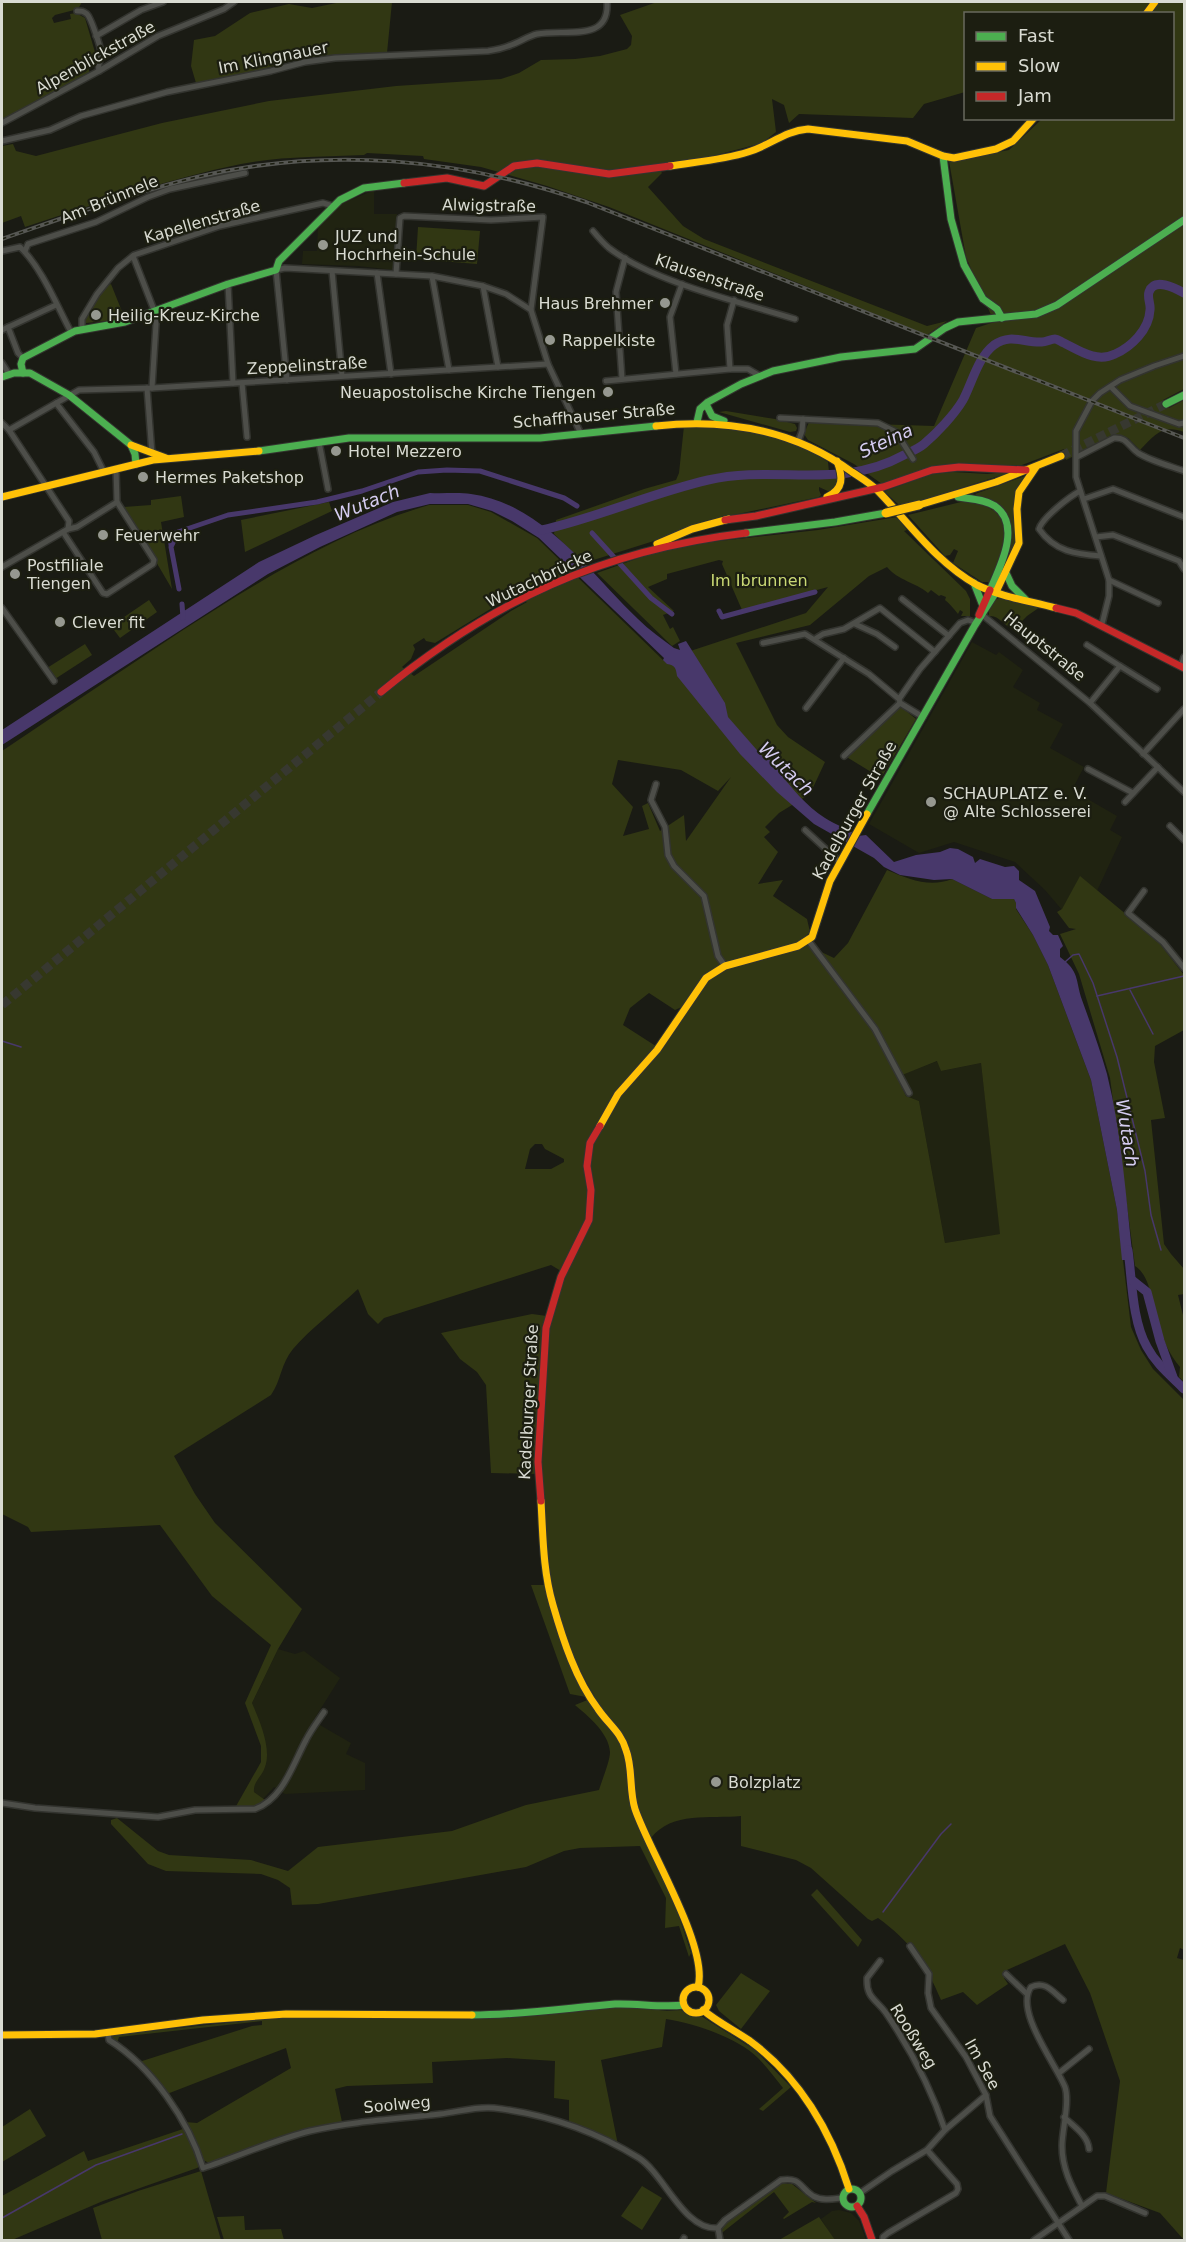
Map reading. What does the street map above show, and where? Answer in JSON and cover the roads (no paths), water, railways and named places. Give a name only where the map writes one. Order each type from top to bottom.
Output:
[{"type":"main road","points":[[23,373],[21,364],[23,358],[71,332],[82,328],[125,322],[228,284],[276,270],[279,261],[333,206],[364,188],[447,178],[484,186],[513,166],[537,163],[609,174],[634,172],[746,153],[797,129],[907,141],[954,158],[996,149],[1013,141],[1032,120]]},
{"type":"main road","points":[[944,156],[948,202],[959,250],[970,278],[984,300],[999,309],[1002,318]]},
{"type":"main road","points":[[702,422],[708,404],[760,376],[784,368],[841,357],[915,349],[945,328],[958,322],[1036,314],[1057,305],[1185,219]]},
{"type":"main road","points":[[5,376],[30,373],[69,395],[131,445],[168,458]]},
{"type":"main road","points":[[1166,404],[1185,395]]},
{"type":"main road","points":[[708,404],[712,416],[732,424]]},
{"type":"main road","name":"Schaffhauser Straße","points":[[2,497],[168,458],[260,451],[364,436],[540,438],[649,425],[702,422],[732,424],[770,432],[798,442],[864,480],[876,489],[940,559],[974,582],[993,591],[1068,610],[1184,664]]},
{"type":"main road","points":[[131,445],[136,464]]},
{"type":"main road","points":[[641,552],[692,541],[825,525],[869,517],[950,497],[1061,456]]},
{"type":"main road","points":[[641,552],[692,529],[836,493],[842,486],[843,476],[839,464]]},
{"type":"main road","points":[[993,591],[1006,573],[1018,543],[1017,509],[1020,492],[1037,465]]},
{"type":"main road","points":[[724,520],[756,516],[876,489],[916,474],[944,468],[1026,470]]},
{"type":"main road","points":[[950,497],[986,501],[993,505],[1008,526],[1008,544],[993,591]]},
{"type":"main road","name":"Wutachbrücke","points":[[381,692],[420,659],[483,620],[565,579],[641,552]]},
{"type":"main road","points":[[1006,573],[1012,586],[1026,600]]},
{"type":"main road","points":[[974,582],[980,614]]},
{"type":"main road","name":"Kadelburger Straße","points":[[698,1988],[699,1964],[681,1909],[646,1838],[634,1806],[627,1751],[617,1730],[598,1710],[578,1676],[548,1586],[538,1462],[546,1328],[561,1277],[586,1229],[591,1190],[587,1166],[590,1143],[618,1094],[657,1050],[682,1015],[696,989],[706,978],[725,966],[798,946],[812,937],[830,881],[993,591]]},
{"type":"main road","points":[[698,1988],[705,1992],[709,1999],[703,2010],[692,2012],[684,2005],[683,1998],[687,1991],[698,1988]]},
{"type":"main road","points":[[2,2034],[67,2035],[202,2020],[286,2014],[503,2015],[618,2004],[670,2007],[684,2005]]},
{"type":"main road","points":[[703,2010],[716,2022],[755,2045],[789,2078],[831,2140],[843,2167],[849,2189]]},
{"type":"main road","points":[[855,2189],[860,2193],[861,2201],[857,2206],[852,2208],[846,2206],[842,2198],[845,2192],[855,2189]]},
{"type":"main road","points":[[857,2206],[864,2217],[872,2241]]},
{"type":"street","points":[[96,36],[141,10],[163,2]]},
{"type":"street","name":"Alpenblickstraße","points":[[2,123],[99,71],[158,36],[224,9],[234,2]]},
{"type":"street","name":"Im Klingnauer","points":[[2,141],[51,130],[81,116],[167,92],[271,72],[305,62],[334,58],[488,51],[509,46],[535,34],[582,32],[597,27],[604,20],[607,2]]},
{"type":"street","points":[[77,11],[86,13],[96,36],[102,53],[98,62],[99,71]]},
{"type":"street","name":"Am Brünnele","points":[[2,251],[20,247],[25,251],[28,244],[96,222],[170,189],[245,173]]},
{"type":"street","name":"Kapellenstraße","points":[[82,328],[82,320],[97,294],[118,268],[133,256],[220,226],[323,203],[333,206]]},
{"type":"street","name":"Alwigstraße","points":[[396,274],[400,218],[404,216],[491,220],[543,217],[531,310]]},
{"type":"street","name":"Klausenstraße","points":[[593,231],[607,247],[625,258],[682,284],[795,319]]},
{"type":"street","points":[[25,251],[71,332]]},
{"type":"street","points":[[133,256],[154,310],[156,324],[149,388],[152,454]]},
{"type":"street","points":[[622,379],[616,292],[625,258]]},
{"type":"street","points":[[287,380],[276,270],[432,276],[483,286],[506,294],[531,310],[548,364],[581,434]]},
{"type":"street","points":[[332,271],[342,376]]},
{"type":"street","points":[[377,273],[391,374]]},
{"type":"street","points":[[432,276],[449,370]]},
{"type":"street","points":[[228,284],[233,383]]},
{"type":"street","points":[[676,374],[670,317],[682,284]]},
{"type":"street","points":[[483,286],[498,367]]},
{"type":"street","points":[[730,369],[727,325],[734,300]]},
{"type":"street","points":[[2,330],[56,305]]},
{"type":"street","points":[[8,327],[18,353],[23,358]]},
{"type":"street","points":[[1101,624],[1109,596],[1109,580],[1075,472],[1077,457],[1075,441],[1079,423],[1092,401],[1120,380],[1185,356]]},
{"type":"street","points":[[2,363],[5,376]]},
{"type":"street","name":"Zeppelinstraße","points":[[69,395],[79,390],[149,388],[548,364]]},
{"type":"street","points":[[606,381],[730,369],[748,369],[760,376]]},
{"type":"street","points":[[242,382],[247,437]]},
{"type":"street","points":[[1111,387],[1130,406],[1179,424],[1185,423]]},
{"type":"street","points":[[9,430],[69,395]]},
{"type":"street","points":[[56,403],[94,452],[104,472]]},
{"type":"street","points":[[780,418],[878,423],[896,432],[913,459]]},
{"type":"street","points":[[798,442],[803,419]]},
{"type":"street","points":[[2,423],[9,430],[69,521],[65,531]]},
{"type":"street","points":[[1077,457],[1120,437],[1138,453],[1185,471]]},
{"type":"street","points":[[319,442],[328,489]]},
{"type":"street","points":[[65,531],[103,593],[108,594],[153,564],[154,560],[117,502],[116,469]]},
{"type":"street","points":[[1083,499],[1113,489],[1185,517]]},
{"type":"street","points":[[1080,491],[1072,495],[1041,524],[1039,530],[1050,542],[1067,552],[1101,556]]},
{"type":"street","points":[[2,567],[65,531],[77,527],[117,502]]},
{"type":"street","points":[[1096,537],[1113,535],[1179,561],[1185,569]]},
{"type":"street","points":[[1109,580],[1158,603]]},
{"type":"street","points":[[902,598],[949,636]]},
{"type":"street","points":[[2,608],[54,681]]},
{"type":"street","points":[[814,639],[855,624],[880,608],[936,652]]},
{"type":"street","points":[[844,756],[900,701],[920,669],[949,636],[964,621],[972,621],[980,614]]},
{"type":"street","name":"Hauptstraße","points":[[980,614],[1090,703],[1184,790]]},
{"type":"street","points":[[855,624],[877,634],[895,647]]},
{"type":"street","points":[[763,643],[805,634],[844,658],[922,717]]},
{"type":"street","name":"Hauptstraße","points":[[1087,645],[1157,689]]},
{"type":"street","points":[[806,708],[844,658]]},
{"type":"street","name":"Hauptstraße","points":[[1090,703],[1120,666]]},
{"type":"street","points":[[1143,754],[1185,709]]},
{"type":"street","points":[[1125,802],[1158,767]]},
{"type":"street","points":[[1088,769],[1133,794]]},
{"type":"street","points":[[656,784],[651,800],[665,827],[668,855],[674,866],[704,896],[718,956],[725,966]]},
{"type":"street","points":[[1170,826],[1183,836]]},
{"type":"street","points":[[806,830],[840,862]]},
{"type":"street","points":[[1144,891],[1128,913],[1161,941],[1185,969]]},
{"type":"street","points":[[808,940],[875,1029],[909,1093]]},
{"type":"street","points":[[2,1803],[35,1808],[158,1817],[195,1810],[255,1809],[264,1806],[283,1786],[308,1737],[324,1712]]},
{"type":"street","name":"Im See","points":[[910,1946],[929,1974],[928,1993],[932,2008],[966,2057],[986,2095],[990,2116],[999,2134],[1066,2233],[1069,2241]]},
{"type":"street","name":"Rooßweg","points":[[880,1961],[867,1978],[869,1995],[884,2011],[908,2048],[933,2096],[945,2130]]},
{"type":"street","points":[[1006,1974],[1027,1994]]},
{"type":"street","points":[[1063,2000],[1040,1984],[1031,1987],[1027,1994],[1029,2010],[1037,2034],[1059,2073],[1066,2091],[1062,2147],[1066,2175],[1082,2206]]},
{"type":"street","name":"Soolweg","points":[[108,2032],[109,2040],[131,2057],[158,2086],[192,2137],[203,2168],[303,2133],[342,2124],[494,2108],[567,2123],[624,2150],[650,2168],[675,2201],[691,2216],[706,2227],[718,2228]]},
{"type":"street","points":[[1059,2073],[1089,2049]]},
{"type":"street","points":[[860,2193],[927,2150],[945,2130],[986,2095]]},
{"type":"street","points":[[1064,2117],[1085,2137],[1089,2149]]},
{"type":"street","points":[[883,2241],[883,2237],[956,2193],[958,2189],[957,2184],[927,2150]]},
{"type":"street","points":[[720,2241],[718,2228],[725,2220],[780,2180],[797,2181],[811,2195],[822,2199],[842,2198]]},
{"type":"street","points":[[1034,2241],[1096,2196],[1105,2196],[1145,2213]]},
{"type":"waterway","name":"Steina","points":[[542,530],[708,480],[758,474],[831,475],[880,466],[919,447],[940,429],[963,400],[988,350],[1000,341],[1012,339],[1042,342],[1056,339],[1095,357],[1108,356],[1127,347],[1143,331],[1149,317],[1149,292],[1155,285],[1165,285],[1184,293]]},
{"type":"waterway","points":[[179,589],[171,547],[178,532],[228,515],[317,502],[362,491],[418,472],[480,471],[564,498],[577,506]]},
{"type":"waterway","points":[[171,545],[170,535],[178,532]]},
{"type":"waterway","points":[[592,533],[651,598],[672,614]]},
{"type":"waterway","points":[[719,611],[722,617],[815,592]]},
{"type":"waterway","points":[[182,604],[183,618]]},
{"type":"waterway","points":[[1065,962],[1073,955],[1079,954],[1093,983],[1117,1057],[1145,1171],[1151,1215],[1161,1250]]},
{"type":"waterway","points":[[1097,996],[1184,976]]},
{"type":"waterway","points":[[1130,990],[1153,1034]]},
{"type":"waterway","points":[[2,1041],[21,1047]]},
{"type":"waterway","name":"Wutach","points":[[1128,1250],[1135,1313],[1142,1337],[1155,1359],[1184,1389]]},
{"type":"waterway","name":"Wutach","points":[[1132,1280],[1147,1292],[1160,1341],[1173,1377]]},
{"type":"waterway","points":[[883,1912],[951,1824]]},
{"type":"waterway","points":[[2,2218],[96,2165],[182,2134]]},
{"type":"tunnel","points":[[1061,456],[1166,404]]},
{"type":"tunnel","points":[[2,1005],[381,692]]},
{"type":"railway","points":[[2,239],[148,190],[246,167],[295,162],[393,161],[490,175],[586,202],[1184,438]]},
{"type":"place","name":"JUZ und Hochrhein-Schule","points":[[323,245]]},
{"type":"place","name":"Haus Brehmer","points":[[665,303]]},
{"type":"place","name":"Heilig-Kreuz-Kirche","points":[[96,315]]},
{"type":"place","name":"Rappelkiste","points":[[550,340]]},
{"type":"place","name":"Neuapostolische Kirche Tiengen","points":[[608,392]]},
{"type":"place","name":"Hotel Mezzero","points":[[336,451]]},
{"type":"place","name":"Hermes Paketshop","points":[[143,477]]},
{"type":"place","name":"Feuerwehr","points":[[103,535]]},
{"type":"place","name":"Postfiliale Tiengen","points":[[15,574]]},
{"type":"place","name":"Clever fit","points":[[60,622]]},
{"type":"place","name":"SCHAUPLATZ e. V. @ Alte Schlosserei","points":[[931,802]]},
{"type":"place","name":"Bolzplatz","points":[[716,1782]]},
{"type":"park label","name":"Im Ibrunnen","points":[[759,580]]}]
